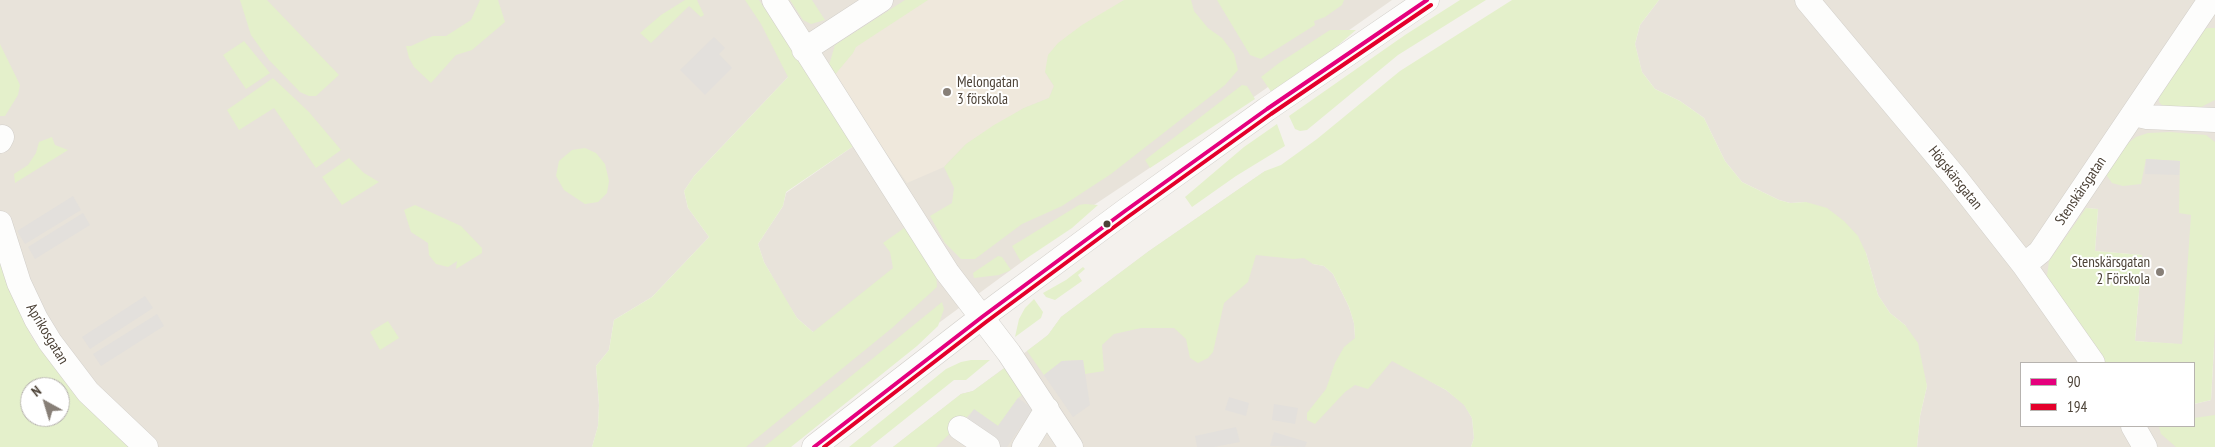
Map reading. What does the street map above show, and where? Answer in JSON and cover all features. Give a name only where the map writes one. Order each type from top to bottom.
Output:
[{"type":"street","points":[[774,0],[804,50],[947,272],[982,317],[1047,409],[1071,447]]},
{"type":"street","points":[[804,50],[881,0]]},
{"type":"street","points":[[814,447],[982,317],[1219,143],[1427,0]]},
{"type":"street","name":"Högskärsgatan","points":[[1807,0],[1955,178],[2024,265],[2092,362]]},
{"type":"street","name":"Stenskärsgatan","points":[[2024,265],[2040,252],[2210,0]]},
{"type":"street","points":[[2134,114],[2147,118],[2215,120]]},
{"type":"street","name":"Aprikosgatan","points":[[0,224],[19,283],[36,319],[50,342],[88,392],[146,447]]},
{"type":"street","points":[[1024,447],[1047,409]]},
{"type":"street","points":[[2134,427],[2145,447]]},
{"type":"street","points":[[960,428],[988,447]]},
{"type":"shaded area","points":[[0,0],[916,0],[1115,7],[1124,0],[1392,0],[1211,127],[1082,213],[1023,261],[887,361],[783,447],[704,447],[813,332],[797,318],[786,301],[764,262],[758,244],[783,206],[786,193],[855,145],[788,77],[694,176],[684,191],[688,208],[709,237],[652,297],[614,320],[609,350],[596,366],[599,405],[598,426],[592,447],[131,447],[74,390],[70,385],[70,377],[64,377],[32,338],[8,282],[0,256]]},
{"type":"shaded area","name":"Melongatan 3 förskola","points":[[916,0],[1124,0],[1045,72],[1054,86],[1049,98],[1024,108],[966,144],[944,167],[907,183],[833,77],[839,52]]},
{"type":"shaded area","points":[[1659,0],[2215,0],[2215,447],[2158,447],[2153,441],[2151,447],[1917,447],[1920,416],[1927,386],[1905,325],[1890,313],[1878,295],[1866,253],[1806,202],[1790,203],[1779,200],[1742,182],[1725,161],[1704,118],[1680,101],[1655,89],[1642,72],[1635,44],[1640,25]],"holes":[[[2086,208],[2098,209],[2095,251],[2142,255],[2135,341],[2214,347],[2211,400],[2195,404],[2195,427],[2020,427],[2020,362],[2102,362]]]},
{"type":"shaded area","points":[[714,37],[725,48],[719,54],[732,68],[705,95],[680,70]]},
{"type":"shaded area","points":[[2146,159],[2180,161],[2179,175],[2145,174]]},
{"type":"shaded area","points":[[1265,171],[1264,181],[1313,264],[1324,266],[1333,274],[1349,307],[1354,323],[1355,338],[1446,390],[1464,404],[1472,418],[1474,438],[1471,447],[893,447],[961,394],[973,391],[1048,335],[1061,317],[1149,251]]},
{"type":"shaded area","points":[[73,196],[81,210],[25,244],[17,231]]},
{"type":"shaded area","points":[[83,213],[90,225],[35,259],[28,247]]},
{"type":"shaded area","points":[[145,296],[153,308],[90,349],[82,337]]},
{"type":"shaded area","points":[[157,314],[164,326],[101,366],[93,354]]},
{"type":"shaded area","points":[[1083,360],[1090,405],[1073,417],[1044,375],[1062,361]]},
{"type":"shaded area","points":[[1229,397],[1249,403],[1246,416],[1225,410]]},
{"type":"shaded area","points":[[1018,398],[1033,409],[1007,447],[997,447],[964,424],[974,409],[998,426]]},
{"type":"shaded area","points":[[1274,404],[1298,408],[1295,424],[1272,420]]},
{"type":"shaded area","points":[[1236,427],[1240,442],[1214,447],[1197,447],[1195,436]]},
{"type":"shaded area","points":[[1274,432],[1307,442],[1305,447],[1270,446]]},
{"type":"green space","points":[[240,0],[267,0],[339,75],[316,96],[309,96],[300,92],[269,60],[251,35]]},
{"type":"green space","points":[[480,0],[498,0],[505,22],[472,50],[456,55],[431,83],[414,67],[406,46],[411,46],[433,36],[446,36],[471,20]]},
{"type":"green space","points":[[685,0],[697,0],[704,15],[701,17],[689,6],[651,43],[640,33],[661,15]]},
{"type":"green space","points":[[745,0],[759,0],[855,145],[786,192],[783,206],[758,244],[764,262],[797,318],[813,332],[893,268],[890,252],[883,243],[907,226],[936,273],[937,287],[892,328],[746,447],[592,447],[598,426],[599,405],[596,366],[609,350],[614,320],[652,297],[709,237],[688,208],[684,191],[694,176],[788,77],[761,24]]},
{"type":"green space","points":[[790,0],[812,0],[825,20],[811,24],[803,20]]},
{"type":"green space","points":[[905,0],[928,0],[856,47],[833,77],[829,65],[835,45]]},
{"type":"green space","points":[[1124,0],[1191,0],[1194,11],[1208,28],[1222,38],[1234,54],[1238,70],[1225,85],[1111,174],[1062,206],[1022,224],[975,259],[961,259],[945,243],[930,216],[952,203],[954,188],[944,167],[966,144],[994,125],[1024,108],[1049,98],[1054,86],[1045,72],[1048,55],[1058,43],[1082,25]]},
{"type":"green space","points":[[1217,0],[1344,0],[1342,5],[1325,17],[1314,21],[1315,25],[1261,59],[1250,55]]},
{"type":"green space","points":[[1460,0],[1486,0],[1398,55],[1307,130],[1300,131],[1295,129],[1289,116],[1405,35]]},
{"type":"green space","points":[[1512,0],[1659,0],[1640,25],[1635,44],[1642,72],[1655,89],[1680,101],[1704,118],[1725,161],[1742,182],[1779,200],[1790,203],[1806,202],[1827,208],[1844,221],[1858,236],[1866,253],[1878,295],[1890,313],[1905,325],[1918,343],[1927,386],[1920,416],[1917,447],[1471,447],[1474,438],[1472,418],[1464,405],[1446,390],[1392,361],[1368,389],[1355,385],[1345,392],[1315,424],[1307,420],[1307,413],[1326,389],[1335,363],[1344,347],[1355,338],[1354,323],[1349,307],[1333,274],[1324,266],[1313,264],[1304,258],[1294,259],[1256,255],[1248,282],[1224,303],[1213,352],[1208,358],[1198,363],[1190,358],[1186,339],[1174,328],[1141,328],[1114,334],[1102,345],[1104,371],[1085,374],[1083,360],[1062,361],[1044,375],[1027,351],[1048,335],[1061,317],[1149,251],[1265,171],[1281,165],[1317,139],[1400,71]]},
{"type":"green space","points":[[2215,28],[2215,100],[2199,108],[2165,108],[2159,102],[2160,86],[2198,31]]},
{"type":"green space","points":[[1330,30],[1356,30],[1316,64],[1272,93],[1261,77]]},
{"type":"green space","points":[[244,41],[270,73],[246,89],[223,55]]},
{"type":"green space","points":[[0,44],[20,85],[18,95],[5,116],[0,116]]},
{"type":"green space","points":[[273,78],[309,112],[341,150],[316,168],[274,108],[239,130],[227,110]]},
{"type":"green space","points":[[1242,85],[1247,86],[1255,99],[1150,168],[1145,160]]},
{"type":"green space","points":[[1277,124],[1285,146],[1236,176],[1192,207],[1185,197],[1244,147]]},
{"type":"green space","points":[[2170,132],[2206,135],[2215,142],[2215,328],[2211,400],[2195,404],[2195,362],[2101,362],[2046,283],[2049,261],[2086,208],[2098,209],[2095,251],[2142,255],[2135,341],[2182,344],[2191,215],[2179,213],[2180,161],[2146,159],[2141,184],[2123,186],[2112,183],[2105,173],[2127,144],[2136,137],[2148,133]]},
{"type":"green space","points":[[52,137],[55,145],[68,150],[15,183],[14,174],[28,165],[36,153],[39,142]]},
{"type":"green space","points":[[585,148],[596,153],[605,164],[609,181],[607,193],[598,202],[585,204],[564,190],[556,176],[559,161],[572,150]]},
{"type":"green space","points":[[349,158],[364,173],[379,182],[342,205],[322,177]]},
{"type":"green space","points":[[415,205],[461,226],[482,248],[482,253],[456,269],[457,261],[448,267],[436,264],[429,255],[428,243],[411,232],[404,210]]},
{"type":"green space","points":[[1079,205],[1098,205],[1072,228],[1021,262],[1012,246]]},
{"type":"green space","points":[[0,256],[8,282],[32,338],[64,377],[20,377],[20,427],[70,427],[70,385],[131,447],[0,447]]},
{"type":"green space","points":[[998,256],[1002,257],[1011,270],[999,275],[974,278],[973,273]]},
{"type":"green space","points":[[1083,267],[1085,269],[1078,275],[1082,281],[1055,300],[1046,297],[1043,293],[1066,280]]},
{"type":"green space","points":[[1034,299],[1043,312],[1041,318],[1015,337],[1019,319],[1025,308]]},
{"type":"green space","points":[[942,302],[944,309],[938,326],[917,346],[791,447],[764,447]]},
{"type":"green space","points":[[388,321],[399,338],[380,350],[370,332]]},
{"type":"green space","points":[[990,360],[966,380],[954,380],[870,447],[849,447],[946,369],[961,362]]},
{"type":"green space","points":[[1006,367],[1026,392],[1018,398],[998,426],[974,410],[936,447],[893,447],[961,394],[973,391]]},
{"type":"green space","points":[[2215,415],[2215,447],[2176,447],[2161,434],[2159,427],[2195,427],[2195,418]]},
{"type":"transit line","name":"90","points":[[814,447],[982,317],[1125,211],[1267,109],[1427,0]]},
{"type":"transit line","name":"194","points":[[824,447],[986,322],[1129,216],[1271,114],[1431,5]]},
{"type":"place","name":"Melongatan 3 förskola","points":[[947,92]]},
{"type":"place","name":"Stenskärsgatan 2 Förskola","points":[[2160,272]]}]
